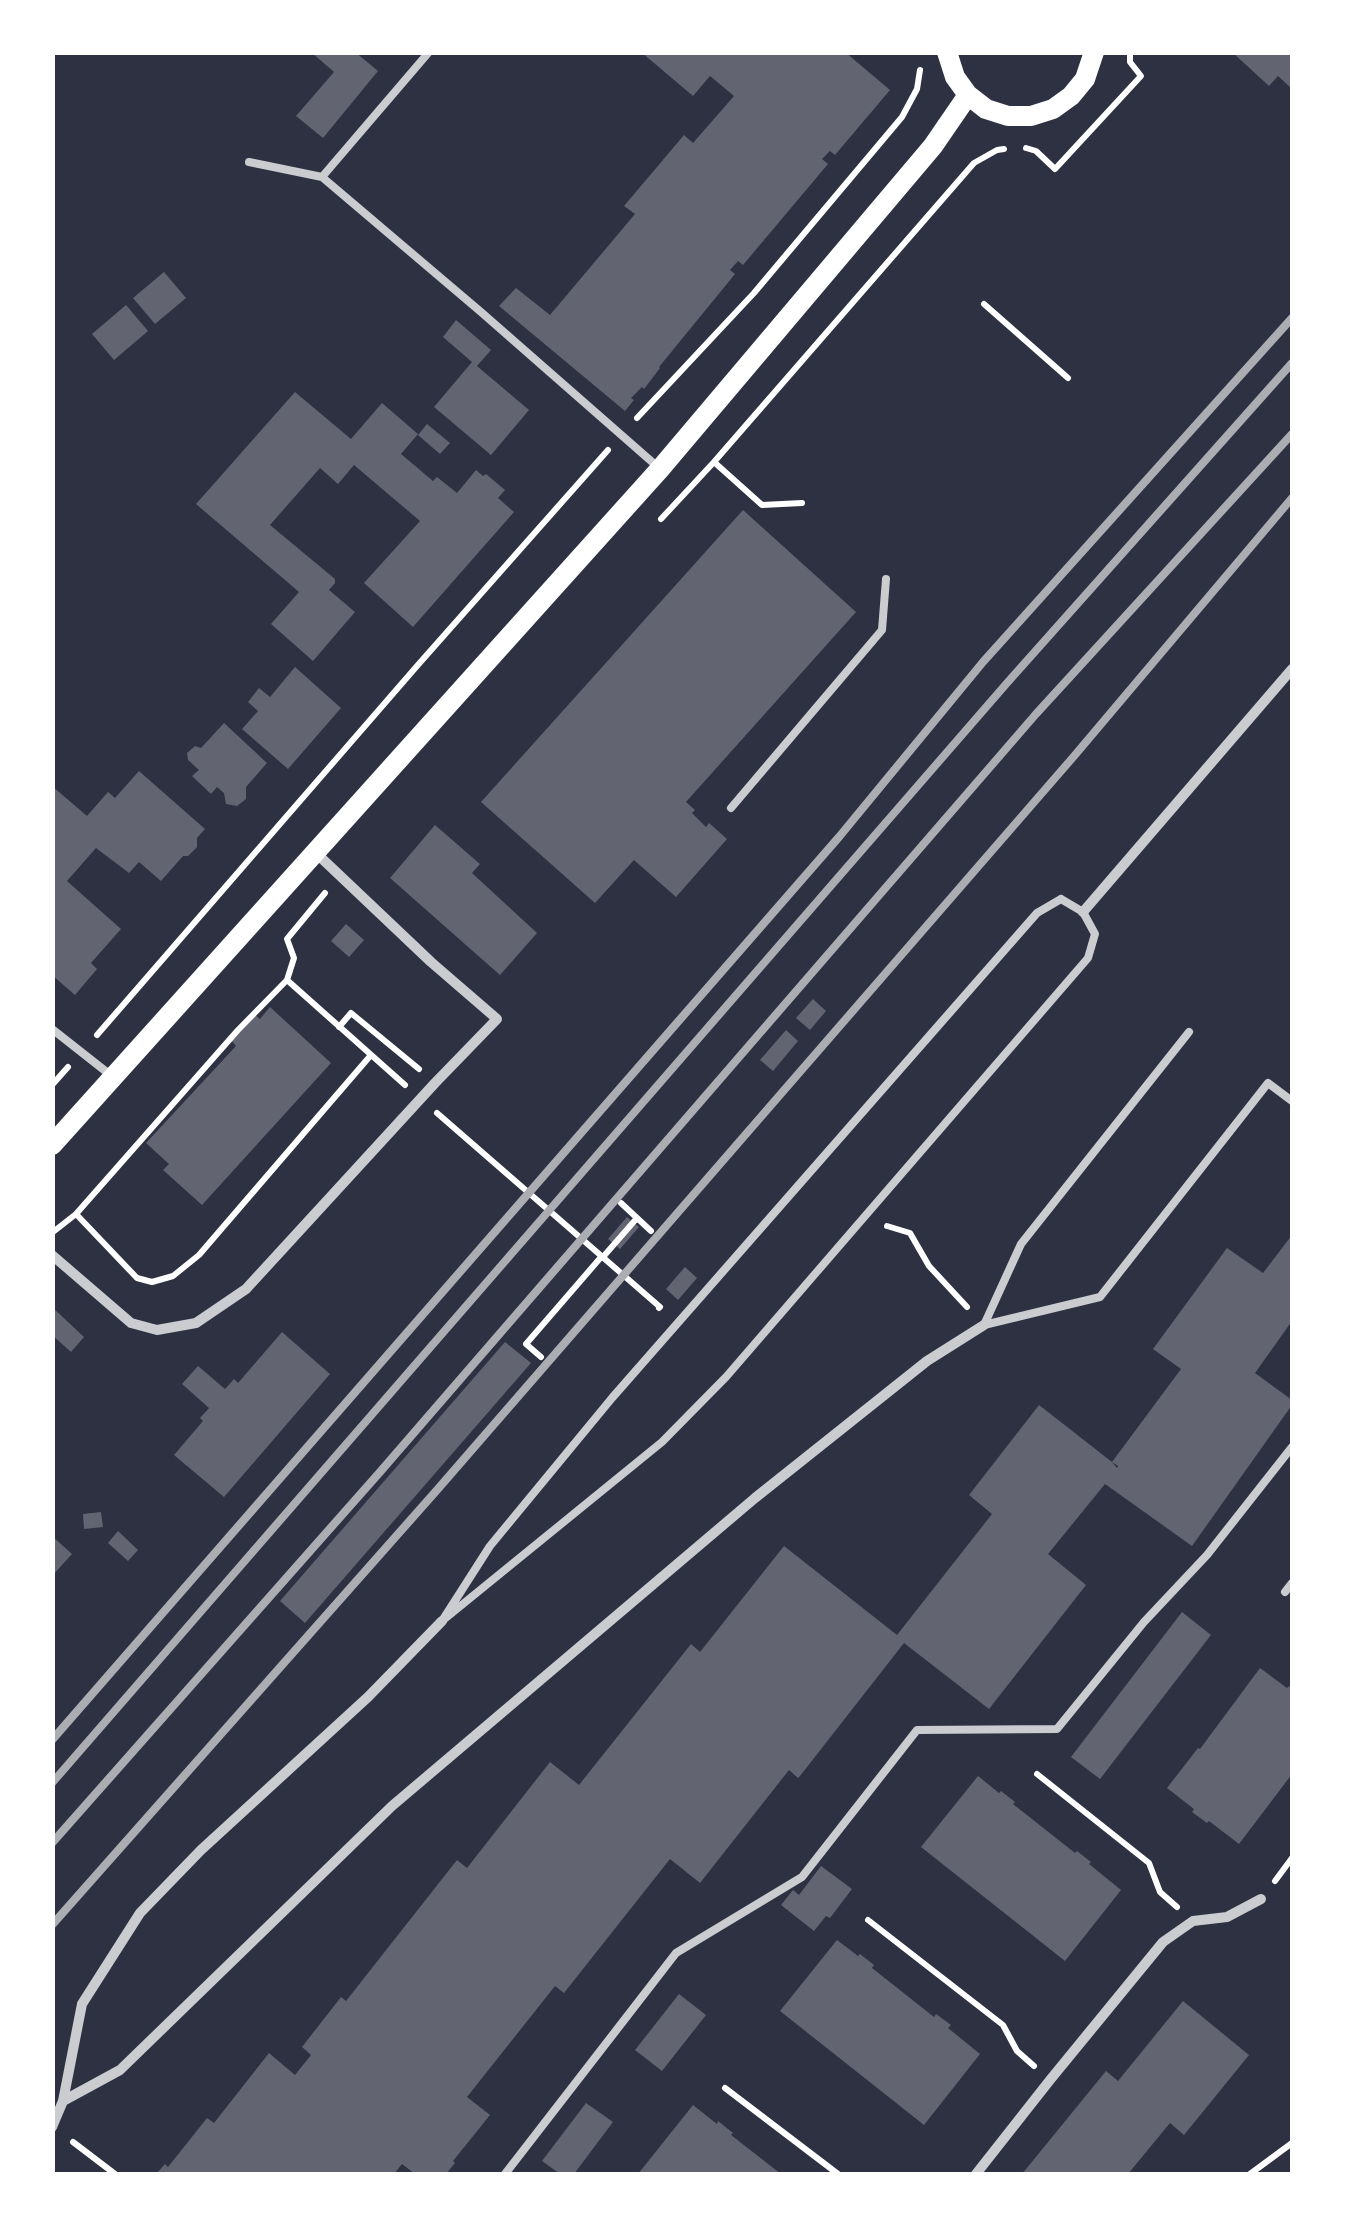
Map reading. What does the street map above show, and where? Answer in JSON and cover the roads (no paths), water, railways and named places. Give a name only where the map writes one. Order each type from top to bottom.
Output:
[{"type":"main road","points":[[947,52],[955,77],[968,95],[986,108],[1008,116],[1031,116],[1053,109],[1072,96],[1085,79],[1094,52]]},
{"type":"main road","points":[[52,1145],[660,470],[933,146],[968,95]]},
{"type":"street","points":[[1083,912],[1292,669]]},
{"type":"street","points":[[52,1255],[130,1324],[157,1330],[196,1323],[246,1289],[497,1020],[315,852]]},
{"type":"street","points":[[63,2101],[120,2070],[392,1806],[710,1537],[928,1361],[984,1324]]},
{"type":"street","points":[[53,2127],[63,2101],[82,2004],[140,1913],[201,1850],[368,1698],[442,1621]]},
{"type":"street","points":[[976,2174],[1163,1942],[1193,1921],[1226,1918],[1261,1899]]},
{"type":"lane","points":[[322,177],[429,52]]},
{"type":"lane","points":[[250,162],[322,177],[660,470]]},
{"type":"lane","points":[[731,808],[882,630],[886,579]]},
{"type":"lane","points":[[1060,900],[1083,912],[1095,934],[1088,958],[726,1377],[662,1442],[442,1621],[490,1546],[612,1398],[1037,912],[1060,900]]},
{"type":"lane","points":[[52,1029],[113,1077]]},
{"type":"lane","points":[[984,1324],[1021,1244],[1189,1032]]},
{"type":"lane","points":[[984,1324],[1100,1297],[1268,1083],[1292,1101]]},
{"type":"lane","points":[[504,2174],[676,1953],[802,1877],[916,1730],[1057,1729],[1144,1622],[1208,1556],[1292,1447]]},
{"type":"lane","points":[[1285,1592],[1292,1582]]},
{"type":"railway","points":[[52,1740],[839,837],[983,662],[1292,318]]},
{"type":"railway","points":[[52,1783],[1007,683],[1292,363]]},
{"type":"railway","points":[[52,1843],[380,1472],[1036,714],[1292,434]]},
{"type":"railway","points":[[52,1925],[437,1490],[1075,755],[1292,498]]}]
